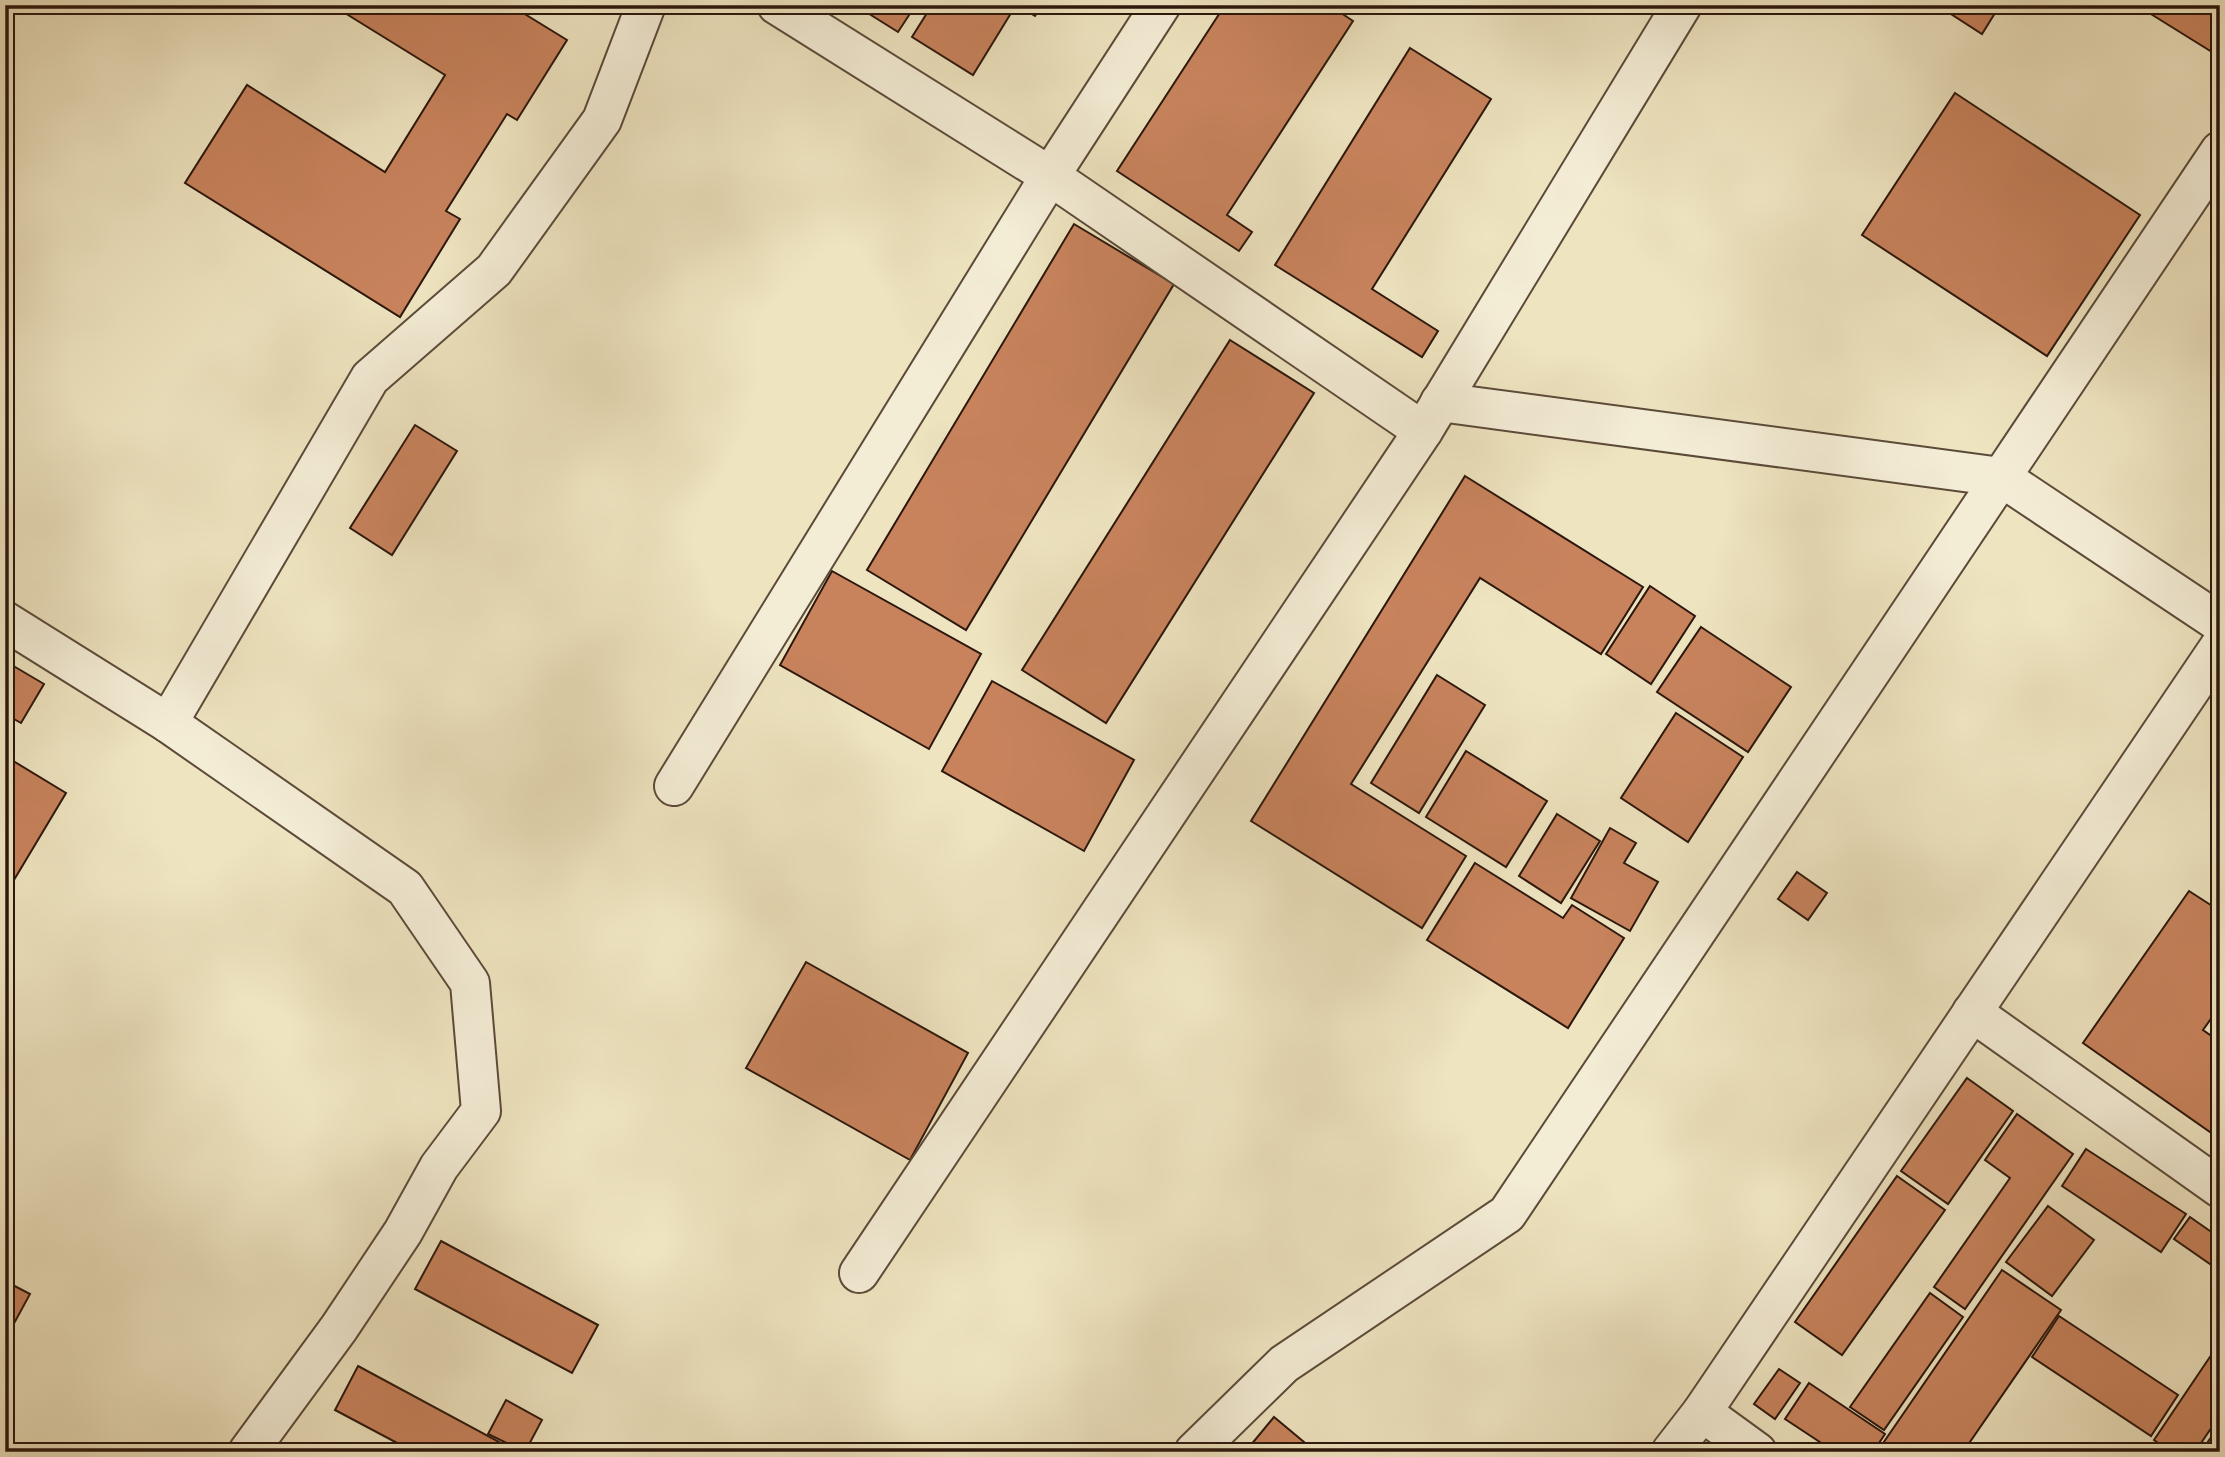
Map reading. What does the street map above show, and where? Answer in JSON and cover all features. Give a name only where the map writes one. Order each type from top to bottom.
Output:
[{"type":"street","points":[[168,723],[370,378],[494,270],[602,120],[646,5]]},
{"type":"street","points":[[777,5],[1431,416],[2001,477],[2220,623]]},
{"type":"street","points":[[674,786],[1049,176],[1161,5]]},
{"type":"street","points":[[859,1273],[1431,416],[1682,5]]},
{"type":"street","points":[[1194,1452],[1284,1364],[1507,1214],[2220,151]]},
{"type":"street","points":[[5,621],[168,723],[405,888],[470,983],[481,1111],[439,1167],[403,1232],[339,1328],[248,1452]]},
{"type":"street","points":[[1671,1452],[1702,1412],[2220,646]]},
{"type":"street","points":[[1972,1012],[2220,1188]]},
{"type":"street","points":[[1702,1412],[1758,1452]]},
{"type":"building","points":[[332,5],[510,5],[567,40],[517,120],[507,114],[446,211],[460,219],[400,317],[185,183],[247,85],[385,172],[445,75]]},
{"type":"building","points":[[855,5],[907,5],[913,9],[898,32]]},
{"type":"building","points":[[932,5],[1016,5],[973,75],[912,37]]},
{"type":"building","points":[[1017,5],[1042,5],[1035,16]]},
{"type":"building","points":[[1225,5],[1329,5],[1353,21],[1227,215],[1252,232],[1239,251],[1117,171]]},
{"type":"building","points":[[1937,5],[2000,5],[1982,34]]},
{"type":"building","points":[[2138,5],[2220,5],[2220,57],[2138,6]]},
{"type":"building","points":[[1410,48],[1491,99],[1372,289],[1438,331],[1422,357],[1275,265]]},
{"type":"building","points":[[1955,93],[2140,215],[2047,356],[1862,235]]},
{"type":"building","points":[[1074,224],[1174,284],[966,630],[867,570]]},
{"type":"building","points":[[1230,340],[1314,393],[1106,723],[1022,670]]},
{"type":"building","points":[[415,425],[457,451],[392,555],[350,528]]},
{"type":"building","points":[[1465,476],[1643,587],[1601,654],[1480,578],[1351,784],[1466,856],[1422,928],[1251,821]]},
{"type":"building","points":[[832,571],[981,654],[929,749],[780,665]]},
{"type":"building","points":[[1650,586],[1695,616],[1651,684],[1606,654]]},
{"type":"building","points":[[1701,627],[1791,687],[1748,752],[1657,692]]},
{"type":"building","points":[[5,661],[44,684],[21,723],[5,714]]},
{"type":"building","points":[[1437,675],[1485,705],[1419,813],[1371,783]]},
{"type":"building","points":[[992,681],[1134,760],[1084,851],[942,771]]},
{"type":"building","points":[[1676,713],[1743,757],[1688,842],[1621,798]]},
{"type":"building","points":[[1466,751],[1547,801],[1506,867],[1426,817]]},
{"type":"building","points":[[5,756],[66,793],[5,895]]},
{"type":"building","points":[[1557,814],[1600,841],[1561,903],[1519,876]]},
{"type":"building","points":[[1610,828],[1636,843],[1624,863],[1658,882],[1630,931],[1571,898]]},
{"type":"building","points":[[1475,863],[1563,918],[1572,905],[1624,938],[1568,1028],[1427,940]]},
{"type":"building","points":[[1797,872],[1827,893],[1808,920],[1778,899]]},
{"type":"building","points":[[2189,891],[2220,911],[2220,1006],[2203,1030],[2220,1042],[2220,1139],[2083,1043]]},
{"type":"building","points":[[806,962],[968,1053],[910,1160],[746,1068]]},
{"type":"building","points":[[1967,1078],[2013,1111],[1948,1204],[1901,1171]]},
{"type":"building","points":[[2017,1114],[2073,1154],[1965,1309],[1934,1287],[2010,1178],[1985,1160]]},
{"type":"building","points":[[2086,1149],[2186,1214],[2161,1252],[2062,1186]]},
{"type":"building","points":[[1897,1176],[1945,1210],[1842,1355],[1795,1322]]},
{"type":"building","points":[[2048,1206],[2094,1240],[2052,1296],[2006,1262]]},
{"type":"building","points":[[2190,1217],[2220,1238],[2220,1271],[2174,1239]]},
{"type":"building","points":[[441,1241],[598,1325],[572,1373],[415,1289]]},
{"type":"building","points":[[2002,1270],[2061,1310],[1963,1452],[1877,1452]]},
{"type":"building","points":[[5,1281],[30,1294],[5,1340]]},
{"type":"building","points":[[1930,1293],[1963,1317],[1884,1430],[1850,1407]]},
{"type":"building","points":[[2059,1316],[2178,1395],[2151,1436],[2032,1357]]},
{"type":"building","points":[[2220,1342],[2220,1415],[2195,1452],[2171,1452],[2154,1440]]},
{"type":"building","points":[[358,1366],[516,1451],[414,1452],[335,1410]]},
{"type":"building","points":[[1779,1369],[1800,1383],[1775,1419],[1754,1404]]},
{"type":"building","points":[[1809,1383],[1885,1434],[1873,1452],[1835,1452],[1785,1419]]},
{"type":"building","points":[[506,1400],[542,1420],[525,1452],[488,1434]]},
{"type":"building","points":[[1274,1417],[1316,1452],[1245,1452]]},
{"type":"building","points":[[2220,1424],[2220,1452],[2201,1452]]}]
